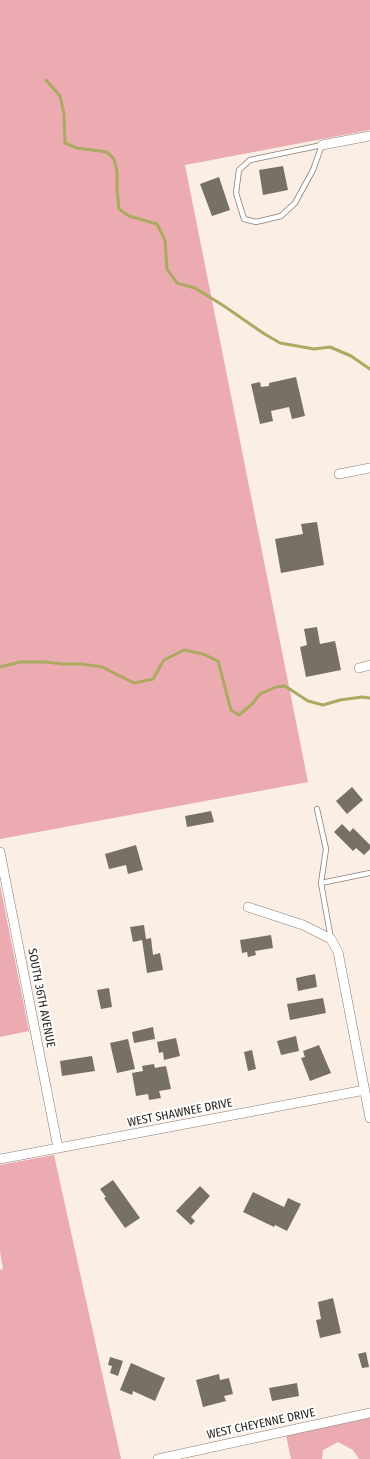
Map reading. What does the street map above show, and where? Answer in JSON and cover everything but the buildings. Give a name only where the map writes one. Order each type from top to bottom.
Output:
[{"type":"street","points":[[322,144],[370,136]]},
{"type":"street","points":[[339,474],[370,468]]},
{"type":"street","points":[[359,668],[370,666]]},
{"type":"street","name":"SOUTH 36TH AVENUE","points":[[0,852],[58,1148]]},
{"type":"street","points":[[248,907],[304,925],[331,939],[338,952],[368,1089],[370,1118]]},
{"type":"street","name":"WEST SHAWNEE DRIVE","points":[[0,1159],[368,1089]]},
{"type":"street","name":"WEST CHEYENNE DRIVE","points":[[158,1459],[370,1413]]},
{"type":"lane","points":[[322,144],[313,170],[295,202],[281,216],[256,222],[244,218],[236,193],[239,170],[250,160],[322,144]]},
{"type":"lane","points":[[317,809],[326,849],[321,883],[331,939]]},
{"type":"lane","points":[[321,883],[370,873]]},
{"type":"shaded area","points":[[0,0],[370,0],[370,130],[185,165],[308,782],[0,839]]},
{"type":"shaded area","points":[[0,885],[29,1031],[0,1037]]},
{"type":"shaded area","points":[[54,1155],[121,1459],[0,1459],[0,1270],[3,1269],[0,1251],[0,1165]]},
{"type":"shaded area","points":[[370,1418],[370,1459],[359,1459],[353,1450],[338,1442],[323,1450],[322,1459],[291,1459],[286,1435]]},
{"type":"waterway","points":[[46,80],[60,96],[64,114],[65,143],[77,148],[107,152],[114,159],[117,171],[119,209],[129,216],[157,224],[165,240],[167,269],[177,283],[195,288],[280,343],[314,349],[330,347],[351,356],[370,369]]},
{"type":"waterway","points":[[0,667],[20,662],[82,664],[102,667],[134,683],[153,679],[164,660],[184,650],[203,654],[218,661],[231,710],[239,715],[252,704],[260,694],[276,687],[285,686],[308,701],[323,705],[340,700],[362,697],[370,698]]}]
